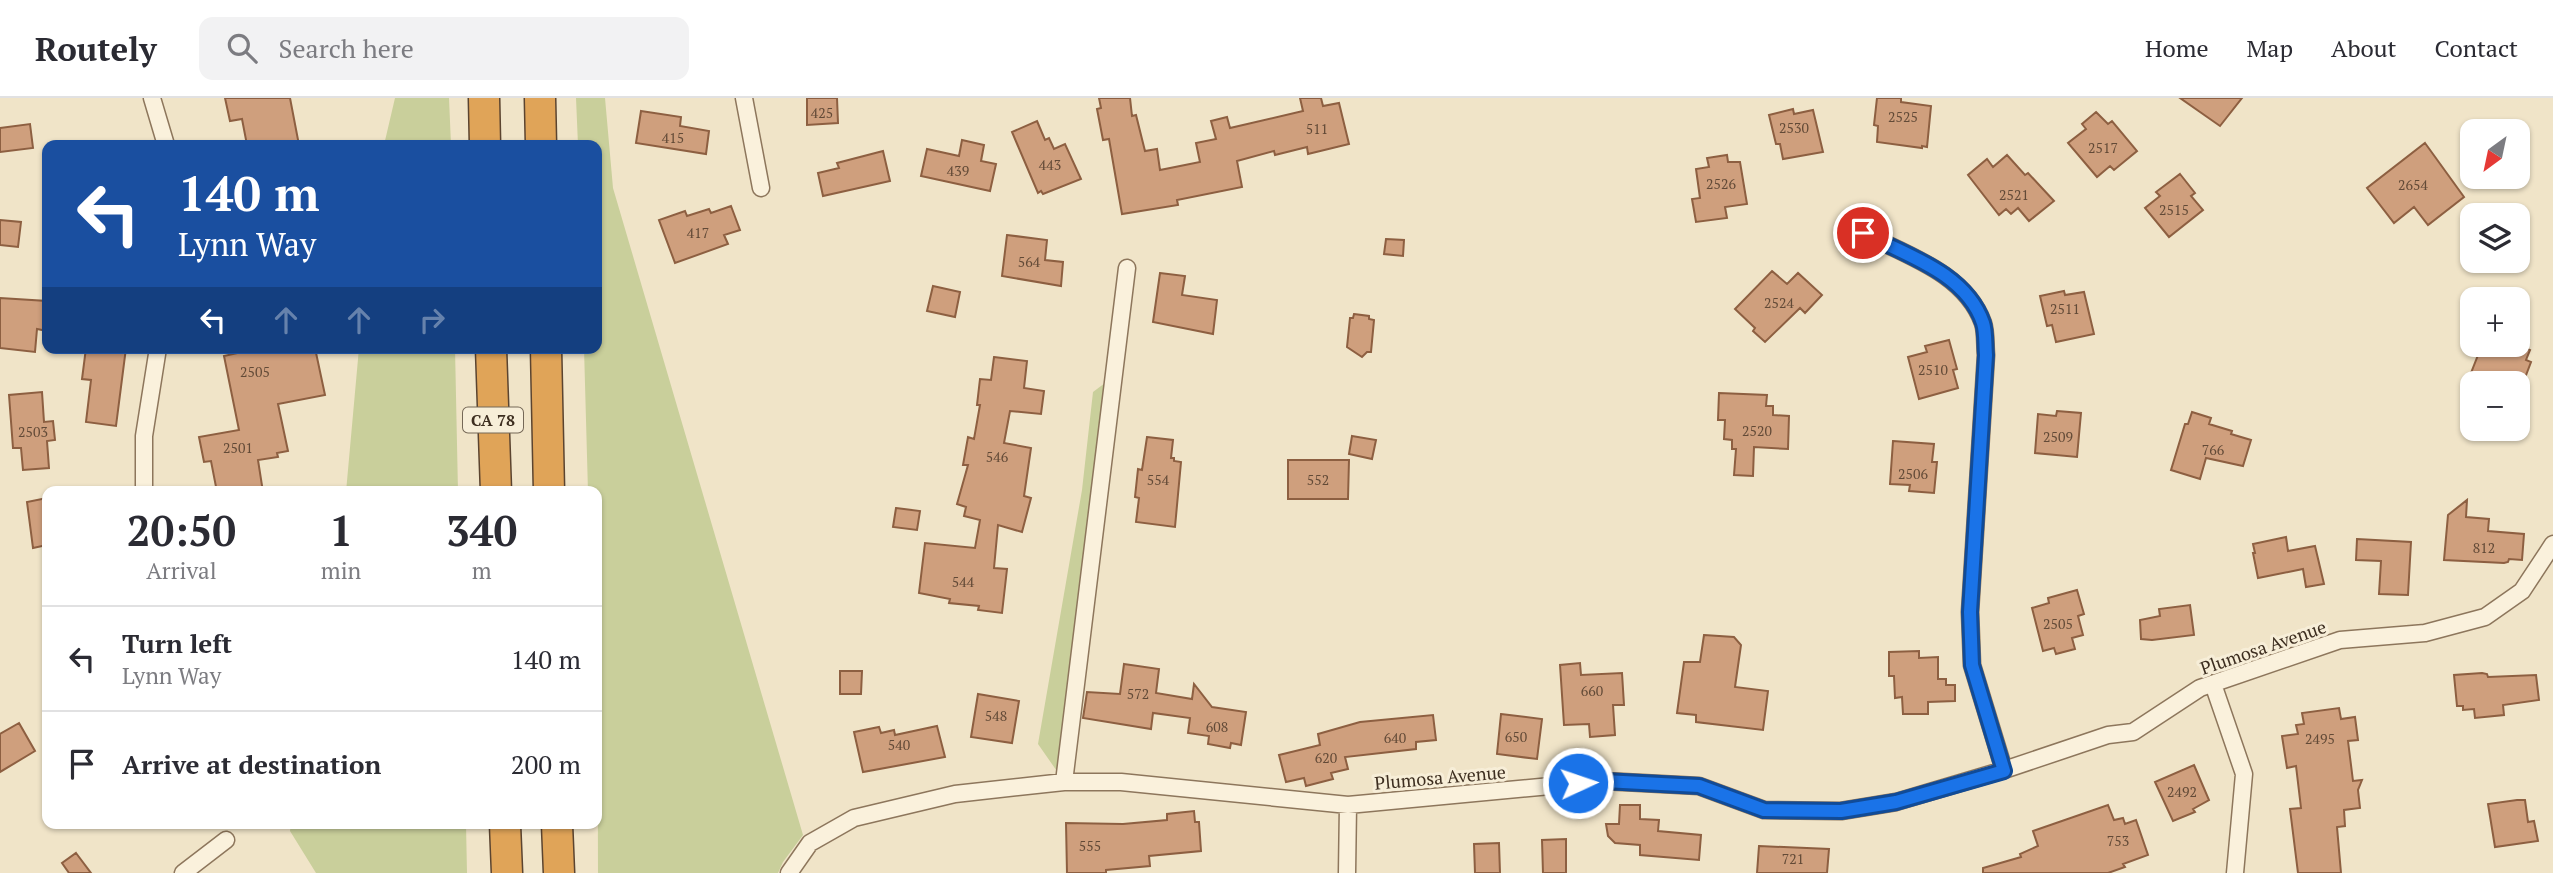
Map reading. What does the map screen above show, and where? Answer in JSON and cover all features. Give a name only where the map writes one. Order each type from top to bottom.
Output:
[{"type":"highway","points":[[484,98],[485,140]]},
{"type":"highway","points":[[540,98],[541,140]]},
{"type":"highway","name":"CA 78","points":[[491,354],[496,486]]},
{"type":"highway","name":"CA 78","points":[[546,354],[549,486]]},
{"type":"highway","points":[[505,829],[506,873]]},
{"type":"highway","points":[[557,829],[559,873]]},
{"type":"street","points":[[152,98],[165,140]]},
{"type":"street","points":[[744,98],[761,188]]},
{"type":"street","points":[[1863,233],[1947,276],[1971,299],[1983,324],[1986,355],[1970,612],[1972,665],[2004,771]]},
{"type":"street","points":[[1064,782],[1127,268]]},
{"type":"street","points":[[144,486],[144,436],[157,354]]},
{"type":"street","name":"Plumosa Avenue","points":[[789,873],[810,843],[854,818],[955,794],[1064,782],[1121,782],[1348,805],[1604,781],[1699,786],[1764,810],[1841,811],[1896,802],[2004,771],[2108,734],[2133,732],[2200,688],[2340,640],[2426,633],[2485,617],[2522,591],[2553,544]]},
{"type":"street","points":[[2213,684],[2244,774],[2235,873]]},
{"type":"street","points":[[1348,805],[1348,873]]},
{"type":"street","points":[[183,873],[226,840]]},
{"type":"green space","points":[[395,98],[449,98],[451,140],[385,140]]},
{"type":"green space","points":[[576,98],[605,98],[613,188],[803,835],[778,873],[598,873],[598,829],[602,829],[602,486],[588,486],[584,354],[602,354],[602,140],[578,140]]},
{"type":"green space","points":[[358,354],[455,354],[458,486],[347,486]]},
{"type":"green space","points":[[1109,380],[1061,777],[1038,744],[1082,490],[1093,392]]},
{"type":"green space","points":[[466,829],[467,873],[316,873],[290,831]]},
{"type":"building","points":[[225,98],[290,98],[298,140],[246,140],[242,119],[230,121]]},
{"type":"building","points":[[807,98],[837,98],[838,123],[807,125]]},
{"type":"building","points":[[1099,98],[1130,98],[1132,116],[1136,115],[1145,151],[1157,149],[1160,170],[1200,162],[1196,143],[1216,139],[1211,121],[1227,117],[1230,128],[1303,111],[1300,98],[1321,98],[1323,106],[1339,103],[1349,144],[1308,154],[1307,147],[1275,155],[1274,151],[1237,161],[1242,187],[1177,200],[1178,205],[1122,214],[1109,139],[1103,140],[1097,109],[1101,108]]},
{"type":"building","points":[[1877,98],[1901,98],[1901,102],[1931,106],[1927,147],[1877,142],[1878,126],[1874,125]]},
{"type":"building","points":[[2180,98],[2242,98],[2220,126]]},
{"type":"building","points":[[1793,109],[1794,114],[1813,110],[1823,152],[1783,159],[1780,144],[1776,144],[1769,115]]},
{"type":"building","points":[[641,111],[681,117],[680,126],[709,131],[706,154],[636,143]]},
{"type":"building","points":[[2096,112],[2108,124],[2112,121],[2137,151],[2114,170],[2110,166],[2097,177],[2068,143],[2086,129],[2082,124]]},
{"type":"building","points":[[1037,121],[1045,140],[1049,138],[1054,149],[1065,144],[1081,179],[1043,194],[1041,191],[1038,193],[1012,132]]},
{"type":"building","points":[[30,124],[33,148],[0,152],[0,128]]},
{"type":"building","points":[[962,140],[984,145],[981,161],[996,164],[990,191],[921,176],[927,149],[959,156]]},
{"type":"building","points":[[2425,143],[2464,197],[2428,225],[2414,207],[2394,223],[2367,188]]},
{"type":"building","points":[[883,151],[890,181],[823,196],[818,173],[839,168],[837,163]]},
{"type":"building","points":[[1727,155],[1728,162],[1740,162],[1747,204],[1725,207],[1727,218],[1696,222],[1692,199],[1700,198],[1696,169],[1709,167],[1707,158]]},
{"type":"building","points":[[2007,155],[2054,201],[2029,221],[2018,208],[2011,214],[2006,209],[1999,215],[1968,175],[1987,159],[1993,167]]},
{"type":"building","points":[[2180,174],[2195,193],[2191,196],[2203,210],[2169,237],[2145,208],[2160,196],[2156,192]]},
{"type":"building","points":[[731,206],[740,230],[724,235],[728,244],[675,263],[659,220],[685,211],[687,216],[709,209],[711,213]]},
{"type":"building","points":[[0,220],[21,222],[18,247],[0,245]]},
{"type":"building","points":[[1007,235],[1047,240],[1045,260],[1063,262],[1061,286],[1002,276]]},
{"type":"building","points":[[1386,239],[1404,240],[1403,256],[1384,254]]},
{"type":"building","points":[[1772,271],[1787,284],[1798,273],[1822,295],[1805,313],[1800,308],[1765,342],[1735,309]]},
{"type":"building","points":[[1160,273],[1185,276],[1182,295],[1217,300],[1213,334],[1153,322]]},
{"type":"building","points":[[933,286],[960,292],[955,317],[927,311]]},
{"type":"building","points":[[2064,291],[2065,295],[2084,292],[2094,334],[2056,342],[2052,325],[2047,326],[2040,296]]},
{"type":"building","points":[[0,298],[42,301],[42,330],[37,329],[35,352],[0,348]]},
{"type":"building","points":[[1354,314],[1369,316],[1369,319],[1374,320],[1371,352],[1362,357],[1347,347],[1350,318],[1353,318]]},
{"type":"building","points":[[1949,340],[1957,369],[1953,370],[1958,388],[1919,399],[1908,357],[1927,352],[1925,346]]},
{"type":"building","points":[[85,354],[125,354],[116,426],[86,422],[91,380],[82,379]]},
{"type":"building","points":[[316,354],[325,395],[278,404],[288,451],[277,453],[278,457],[258,460],[262,486],[216,486],[211,461],[204,462],[199,437],[239,430],[224,356]]},
{"type":"building","points":[[994,357],[1027,361],[1024,388],[1044,391],[1041,414],[1010,411],[1004,443],[1031,448],[1024,496],[1031,498],[1022,532],[998,525],[994,568],[1007,569],[1002,613],[978,610],[979,606],[949,603],[950,599],[919,593],[925,543],[975,548],[980,520],[964,516],[966,507],[957,504],[968,465],[963,465],[968,437],[974,439],[980,405],[977,405],[980,379],[991,380]]},
{"type":"building","points":[[2477,357],[2527,357],[2526,360],[2531,362],[2528,371],[2472,371]]},
{"type":"building","points":[[42,392],[44,422],[53,421],[55,440],[47,441],[49,468],[23,470],[21,448],[13,448],[9,395]]},
{"type":"building","points":[[1719,393],[1767,395],[1766,406],[1773,406],[1773,415],[1789,416],[1788,449],[1754,447],[1753,476],[1734,475],[1736,449],[1732,449],[1732,440],[1724,439],[1725,420],[1718,420]]},
{"type":"building","points":[[2057,411],[2081,413],[2077,457],[2035,453],[2038,414],[2056,416]]},
{"type":"building","points":[[2192,412],[2211,418],[2209,424],[2251,440],[2243,466],[2206,458],[2200,479],[2171,470],[2185,424],[2188,424]]},
{"type":"building","points":[[1352,436],[1376,440],[1372,459],[1349,454]]},
{"type":"building","points":[[1147,437],[1173,440],[1171,458],[1181,462],[1175,527],[1136,522],[1138,469],[1142,470]]},
{"type":"building","points":[[1893,441],[1934,444],[1932,462],[1937,462],[1934,493],[1909,491],[1910,485],[1890,484]]},
{"type":"building","points":[[1288,460],[1349,460],[1348,499],[1288,499]]},
{"type":"building","points":[[42,499],[42,546],[33,548],[27,502]]},
{"type":"building","points":[[2467,500],[2466,517],[2489,519],[2488,531],[2524,534],[2522,560],[2509,559],[2504,563],[2444,560],[2448,515]]},
{"type":"building","points":[[896,508],[920,511],[917,530],[893,527]]},
{"type":"building","points":[[2286,537],[2288,551],[2315,546],[2324,584],[2306,587],[2303,569],[2258,578],[2253,544]]},
{"type":"building","points":[[2357,539],[2411,542],[2408,595],[2379,594],[2381,561],[2356,560]]},
{"type":"building","points":[[2077,590],[2084,614],[2078,616],[2083,635],[2072,638],[2075,649],[2056,654],[2054,648],[2043,651],[2032,608],[2049,603],[2048,598]]},
{"type":"building","points":[[2190,605],[2194,635],[2141,639],[2140,620],[2160,616],[2159,609]]},
{"type":"building","points":[[1704,635],[1734,637],[1741,645],[1735,687],[1768,691],[1763,730],[1696,722],[1696,715],[1677,713],[1684,662],[1700,662]]},
{"type":"building","points":[[1919,651],[1919,658],[1938,657],[1938,679],[1946,679],[1946,685],[1955,685],[1955,701],[1928,702],[1928,714],[1903,714],[1902,697],[1895,698],[1894,676],[1889,676],[1889,652]]},
{"type":"building","points":[[1580,663],[1581,675],[1622,673],[1624,705],[1613,705],[1615,735],[1590,737],[1589,724],[1564,725],[1560,665]]},
{"type":"building","points":[[1124,664],[1159,669],[1156,693],[1192,699],[1194,684],[1212,707],[1246,712],[1241,745],[1231,743],[1230,748],[1208,744],[1209,736],[1188,733],[1190,718],[1153,713],[1151,729],[1083,718],[1087,692],[1120,694]]},
{"type":"building","points":[[840,671],[862,671],[861,694],[840,694]]},
{"type":"building","points":[[2482,673],[2488,677],[2536,675],[2539,700],[2503,705],[2504,715],[2475,718],[2474,709],[2463,710],[2463,706],[2457,706],[2454,675]]},
{"type":"building","points":[[978,694],[1019,701],[1012,743],[971,737]]},
{"type":"building","points":[[2339,708],[2341,719],[2355,717],[2358,740],[2348,741],[2353,781],[2362,780],[2358,790],[2360,808],[2344,810],[2345,826],[2337,827],[2341,873],[2298,873],[2290,809],[2301,808],[2296,766],[2287,768],[2282,736],[2298,734],[2296,725],[2304,724],[2302,713]]},
{"type":"building","points":[[1501,714],[1542,719],[1537,759],[1497,754]]},
{"type":"building","points":[[1433,715],[1436,740],[1416,742],[1416,749],[1345,757],[1348,769],[1331,773],[1333,779],[1306,786],[1304,778],[1286,782],[1279,755],[1320,745],[1318,734],[1360,722]]},
{"type":"building","points":[[19,723],[35,751],[0,772],[0,734]]},
{"type":"building","points":[[937,726],[945,757],[863,772],[854,732],[879,727],[881,733],[894,730],[895,735]]},
{"type":"building","points":[[2194,765],[2209,800],[2193,809],[2195,812],[2173,821],[2155,782]]},
{"type":"building","points":[[2525,800],[2528,822],[2534,821],[2538,841],[2495,847],[2488,804]]},
{"type":"building","points":[[1620,805],[1640,805],[1640,819],[1659,820],[1658,831],[1701,835],[1699,860],[1640,855],[1640,845],[1615,843],[1608,836],[1606,824],[1619,824]]},
{"type":"building","points":[[2108,805],[2114,820],[2123,818],[2125,824],[2136,820],[2148,855],[2108,873],[1983,873],[1983,868],[2021,857],[2020,854],[2038,846],[2033,831]]},
{"type":"building","points":[[1194,811],[1195,822],[1199,822],[1201,851],[1149,856],[1150,866],[1106,870],[1106,873],[1067,873],[1066,823],[1123,824],[1167,820],[1167,814]]},
{"type":"building","points":[[1566,839],[1566,873],[1543,873],[1542,840]]},
{"type":"building","points":[[1499,843],[1500,873],[1475,873],[1474,844]]},
{"type":"building","points":[[1759,846],[1829,849],[1827,873],[1757,873]]},
{"type":"building","points":[[76,853],[91,873],[69,873],[62,863]]},
{"type":"route","points":[[1578,783],[1604,781],[1699,786],[1764,810],[1841,811],[1896,802],[2004,771],[1972,665],[1970,612],[1986,355],[1983,324],[1971,299],[1947,276],[1863,233]]}]
